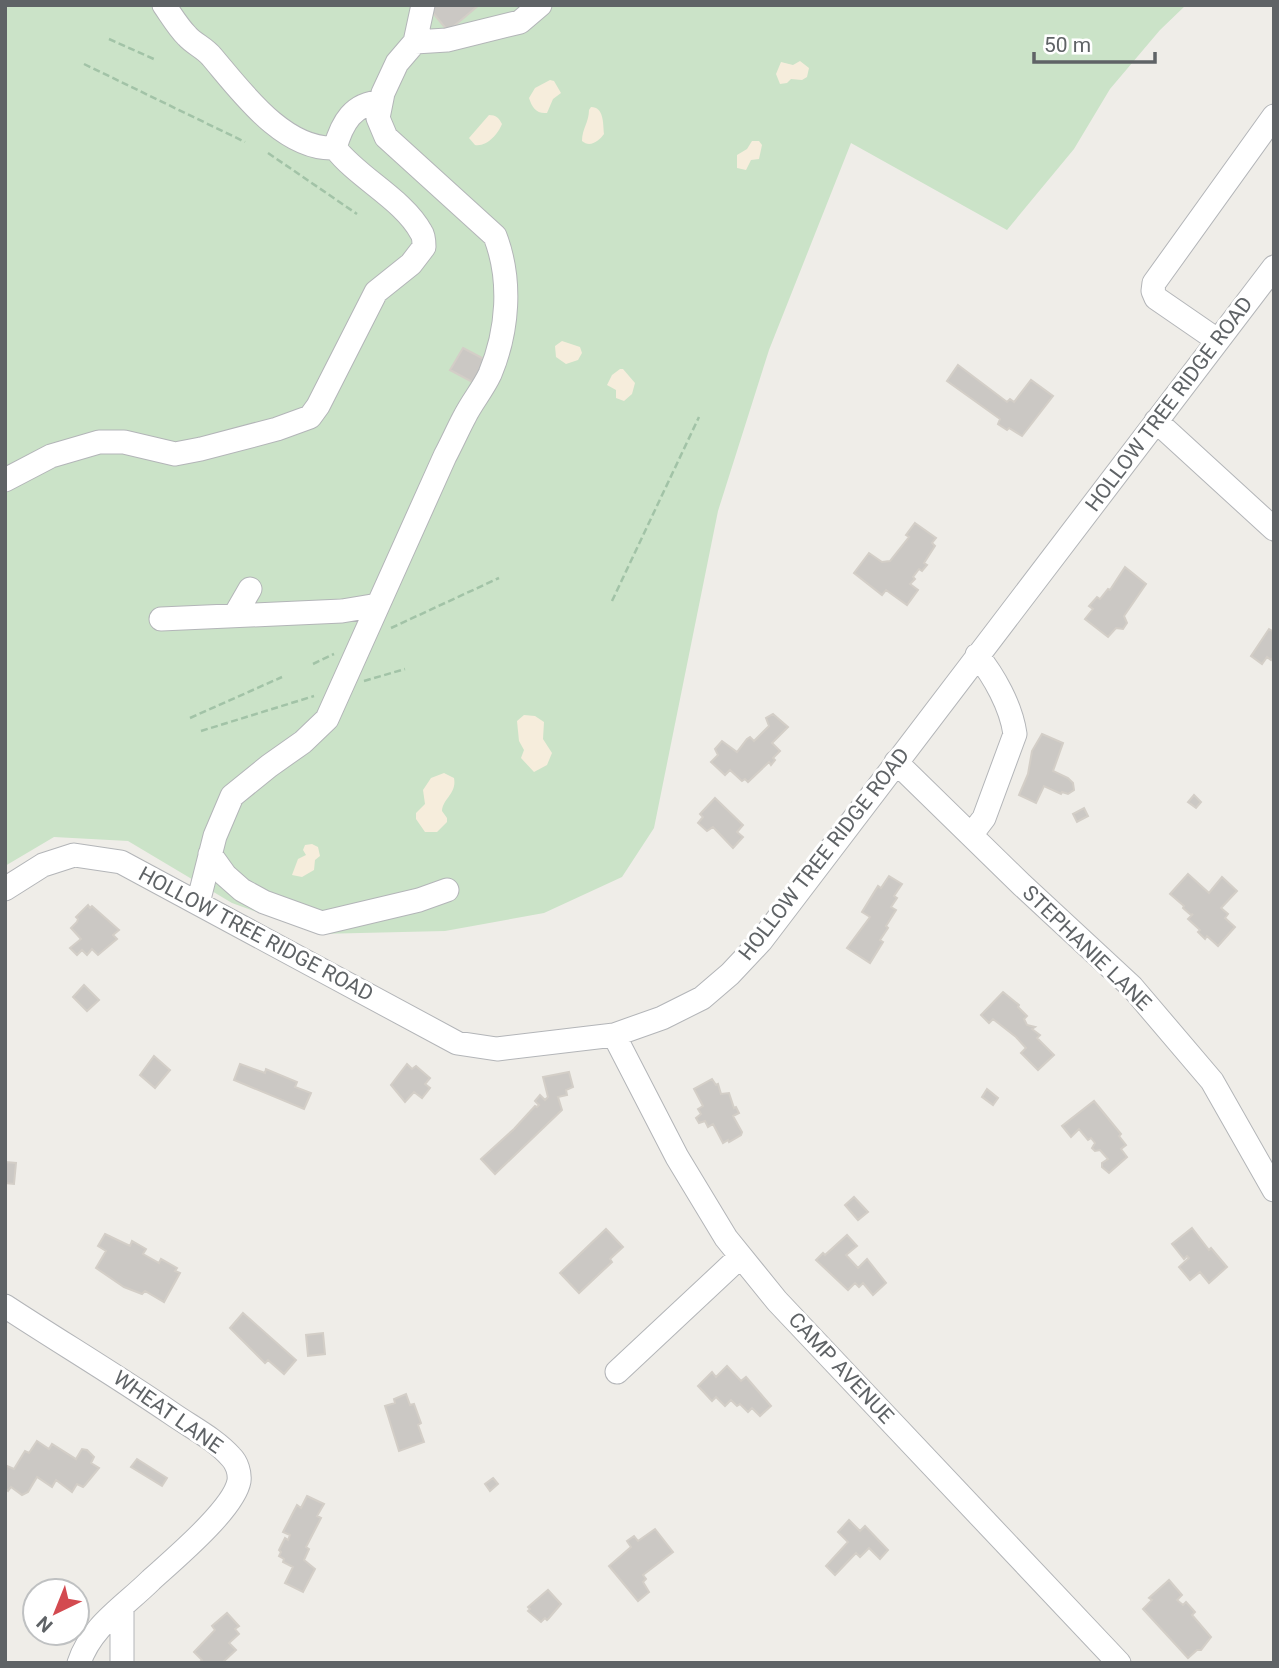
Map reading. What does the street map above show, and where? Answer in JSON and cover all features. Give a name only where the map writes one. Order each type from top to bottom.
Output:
[{"type":"street","points":[[164,5],[188,38],[211,55],[244,96],[267,116],[308,145],[323,149],[335,148]]},
{"type":"street","points":[[198,903],[215,836],[232,796],[303,742],[327,719],[445,456],[464,417],[489,376],[500,344],[507,296],[504,258],[495,236],[386,136],[378,118],[381,102],[397,63],[415,42],[423,5]]},
{"type":"street","points":[[415,42],[447,40],[520,22],[540,5]]},
{"type":"street","points":[[335,148],[346,120],[360,106],[381,102]]},
{"type":"street","points":[[1217,340],[1156,298],[1154,283],[1274,116]]},
{"type":"street","points":[[5,480],[51,456],[99,442],[124,442],[175,454],[264,433],[310,417],[376,292],[411,264],[424,247],[423,234],[415,223],[384,193],[345,162],[335,148]]},
{"type":"street","name":"HOLLOW TREE RIDGE ROAD","points":[[5,888],[43,865],[74,855],[121,862],[457,1043],[497,1049],[614,1035],[662,1018],[702,998],[730,974],[761,941],[1274,267]]},
{"type":"street","points":[[1156,421],[1274,529]]},
{"type":"street","points":[[235,615],[250,589]]},
{"type":"street","points":[[161,619],[342,611],[378,605]]},
{"type":"street","points":[[971,835],[984,818],[1015,734],[1014,724],[991,673],[977,655]]},
{"type":"street","name":"STEPHANIE LANE","points":[[896,762],[1132,987],[1212,1081],[1274,1190]]},
{"type":"street","points":[[210,854],[225,875],[242,890],[264,902],[322,923],[419,900],[447,890]]},
{"type":"street","name":"CAMP AVENUE","points":[[614,1035],[677,1157],[740,1257],[777,1301],[1119,1663]]},
{"type":"street","points":[[617,1372],[740,1257]]},
{"type":"street","name":"WHEAT LANE","points":[[5,1306],[152,1400],[213,1442],[237,1463],[239,1480],[221,1512],[95,1631],[79,1663]]},
{"type":"street","points":[[122,1608],[122,1663]]},
{"type":"path","points":[[109,39],[156,60]]},
{"type":"path","points":[[84,64],[244,142]]},
{"type":"path","points":[[268,153],[357,214]]},
{"type":"path","points":[[612,601],[699,417]]},
{"type":"path","points":[[313,664],[499,578]]},
{"type":"path","points":[[201,731],[405,669]]},
{"type":"path","points":[[190,718],[282,677]]},
{"type":"green space","points":[[5,5],[1186,5],[1160,30],[1110,89],[1074,149],[1007,230],[851,143],[769,350],[718,511],[654,828],[622,877],[544,913],[445,931],[318,934],[232,903],[128,841],[54,837],[5,866]]},
{"type":"sand","points":[[800,61],[809,68],[807,77],[780,84],[776,74],[781,62],[793,65]]},
{"type":"sand","points":[[550,80],[554,81],[561,93],[553,99],[547,113],[537,111],[529,98],[535,88]]},
{"type":"sand","points":[[591,107],[601,113],[604,134],[597,141],[588,144],[582,141],[582,137]]},
{"type":"sand","points":[[489,115],[497,117],[502,124],[491,139],[484,144],[475,145],[469,138]]},
{"type":"sand","points":[[752,141],[759,141],[762,145],[759,159],[751,160],[746,170],[737,168],[737,155],[747,149]]},
{"type":"sand","points":[[562,341],[580,347],[582,353],[578,360],[566,364],[556,357],[555,346]]},
{"type":"sand","points":[[620,369],[635,383],[632,394],[624,401],[616,398],[616,390],[607,385],[612,375]]},
{"type":"sand","points":[[524,715],[535,716],[544,722],[543,739],[552,753],[547,765],[534,772],[521,758],[524,750],[519,741],[517,721]]},
{"type":"sand","points":[[444,773],[454,778],[452,792],[442,811],[447,822],[437,832],[425,832],[416,819],[416,813],[425,804],[423,790],[431,778]]},
{"type":"sand","points":[[305,845],[318,847],[320,856],[315,860],[314,870],[302,877],[292,875],[298,859],[306,855],[303,850]]},
{"type":"building","points":[[479,5],[448,31],[428,7]]},
{"type":"building","points":[[463,348],[486,360],[474,383],[450,370]]},
{"type":"building","points":[[958,365],[1007,402],[1010,399],[1014,402],[1031,380],[1053,396],[1022,436],[998,424],[1000,419],[947,381]]},
{"type":"building","points":[[915,523],[936,538],[932,543],[935,546],[924,563],[927,565],[922,571],[919,569],[913,577],[915,579],[910,584],[918,590],[907,605],[886,590],[882,595],[854,573],[869,553],[882,562],[890,561],[909,537],[906,535]]},
{"type":"building","points":[[1125,567],[1146,584],[1124,616],[1127,623],[1123,629],[1116,628],[1108,637],[1085,619],[1093,609],[1089,606],[1097,597],[1100,599],[1110,590]]},
{"type":"building","points":[[1269,629],[1274,632],[1274,656],[1271,660],[1267,657],[1262,664],[1251,656]]},
{"type":"building","points":[[773,714],[788,727],[772,743],[780,751],[773,758],[775,760],[771,765],[769,762],[748,782],[745,779],[742,781],[730,770],[725,775],[711,762],[718,755],[715,749],[722,741],[737,752],[747,739],[750,737],[754,741],[769,726],[766,718]]},
{"type":"building","points":[[1042,734],[1063,743],[1053,771],[1068,778],[1073,783],[1074,790],[1061,794],[1044,786],[1036,803],[1019,795],[1028,774],[1032,751]]},
{"type":"building","points":[[1194,795],[1201,802],[1196,808],[1188,802]]},
{"type":"building","points":[[715,798],[743,825],[737,832],[743,837],[733,848],[713,827],[707,831],[698,823],[703,817],[700,814]]},
{"type":"building","points":[[1084,808],[1088,816],[1077,822],[1073,814]]},
{"type":"building","points":[[1188,874],[1209,893],[1222,877],[1237,891],[1221,908],[1228,914],[1225,918],[1235,927],[1218,946],[1198,932],[1200,930],[1188,919],[1193,914],[1170,894]]},
{"type":"building","points":[[889,876],[902,884],[891,907],[896,910],[880,940],[883,942],[870,963],[847,948],[870,917],[862,912],[878,886],[881,888]]},
{"type":"building","points":[[88,905],[119,930],[113,935],[117,939],[98,955],[92,949],[87,955],[82,950],[77,955],[70,948],[81,939],[71,928],[77,922],[76,917]]},
{"type":"building","points":[[84,985],[99,1000],[87,1011],[73,997]]},
{"type":"building","points":[[1003,992],[1019,1005],[1027,1016],[1024,1019],[1027,1025],[1035,1027],[1032,1029],[1040,1035],[1037,1038],[1054,1055],[1038,1070],[1021,1053],[1026,1048],[1016,1037],[993,1019],[989,1023],[981,1015]]},
{"type":"building","points":[[154,1056],[170,1070],[155,1088],[140,1075]]},
{"type":"building","points":[[240,1064],[265,1073],[266,1069],[297,1082],[295,1087],[311,1093],[304,1109],[234,1080]]},
{"type":"building","points":[[407,1064],[412,1069],[416,1066],[430,1078],[425,1084],[430,1088],[422,1098],[414,1092],[405,1102],[391,1085]]},
{"type":"building","points":[[569,1072],[573,1087],[566,1090],[567,1095],[558,1097],[562,1110],[495,1174],[481,1159],[539,1105],[535,1101],[540,1095],[545,1100],[548,1097],[543,1077]]},
{"type":"building","points":[[712,1079],[718,1084],[721,1094],[729,1093],[734,1108],[736,1107],[739,1113],[733,1116],[741,1135],[729,1142],[728,1140],[723,1143],[713,1124],[708,1127],[705,1121],[699,1123],[696,1118],[701,1114],[698,1109],[703,1106],[694,1089]]},
{"type":"building","points":[[987,1089],[998,1098],[993,1105],[982,1097]]},
{"type":"building","points":[[1094,1101],[1121,1134],[1119,1136],[1126,1145],[1121,1149],[1127,1157],[1109,1173],[1102,1167],[1102,1163],[1108,1159],[1100,1150],[1095,1151],[1092,1148],[1095,1143],[1091,1138],[1088,1140],[1079,1129],[1071,1137],[1062,1126]]},
{"type":"building","points":[[5,1162],[16,1163],[14,1184],[5,1183]]},
{"type":"building","points":[[854,1197],[868,1212],[858,1220],[845,1205]]},
{"type":"building","points":[[1192,1228],[1227,1267],[1209,1283],[1200,1272],[1190,1280],[1179,1267],[1189,1258],[1187,1256],[1184,1259],[1172,1244]]},
{"type":"building","points":[[606,1229],[623,1247],[610,1259],[612,1262],[579,1293],[560,1273]]},
{"type":"building","points":[[105,1234],[130,1246],[132,1241],[146,1249],[143,1254],[159,1263],[161,1259],[177,1268],[175,1271],[180,1273],[164,1302],[145,1291],[142,1294],[124,1287],[96,1268],[106,1251],[98,1246]]},
{"type":"building","points":[[847,1235],[857,1246],[846,1255],[858,1268],[867,1259],[886,1283],[873,1295],[863,1283],[859,1287],[855,1283],[848,1290],[816,1260]]},
{"type":"building","points":[[243,1313],[296,1360],[284,1374],[268,1360],[265,1363],[230,1328]]},
{"type":"building","points":[[323,1333],[325,1354],[308,1356],[306,1335]]},
{"type":"building","points":[[727,1366],[741,1381],[746,1377],[771,1406],[760,1416],[752,1408],[748,1412],[731,1400],[725,1406],[716,1397],[712,1401],[698,1386],[712,1372],[716,1377]]},
{"type":"building","points":[[406,1394],[410,1405],[414,1404],[424,1442],[399,1451],[385,1406],[395,1403],[394,1399]]},
{"type":"building","points":[[37,1441],[49,1449],[52,1444],[76,1459],[82,1449],[87,1450],[94,1457],[91,1463],[99,1468],[83,1487],[77,1484],[72,1492],[56,1480],[52,1487],[37,1477],[28,1492],[22,1495],[11,1487],[8,1491],[5,1488],[5,1465],[14,1469],[25,1451],[29,1453]]},
{"type":"building","points":[[137,1459],[167,1478],[162,1486],[131,1467]]},
{"type":"building","points":[[493,1478],[498,1484],[490,1491],[485,1484]]},
{"type":"building","points":[[307,1496],[324,1504],[317,1516],[321,1518],[306,1547],[309,1549],[304,1560],[315,1569],[303,1592],[285,1583],[293,1567],[283,1562],[279,1550],[285,1538],[288,1540],[290,1535],[283,1532],[297,1505],[301,1508]]},
{"type":"building","points":[[849,1520],[860,1531],[865,1526],[888,1550],[880,1559],[869,1548],[860,1557],[856,1553],[835,1575],[826,1566],[848,1542],[838,1532]]},
{"type":"building","points":[[655,1529],[673,1552],[643,1575],[646,1579],[643,1582],[649,1592],[638,1601],[609,1566],[631,1547],[627,1541],[634,1536],[638,1541]]},
{"type":"building","points":[[1169,1580],[1182,1595],[1177,1600],[1183,1605],[1186,1602],[1195,1612],[1192,1615],[1211,1637],[1201,1650],[1188,1658],[1143,1609],[1152,1600],[1149,1598]]},
{"type":"building","points":[[548,1590],[561,1604],[547,1620],[545,1618],[541,1622],[528,1611],[528,1607]]},
{"type":"building","points":[[227,1613],[239,1626],[235,1629],[239,1634],[229,1643],[236,1650],[222,1663],[199,1663],[202,1660],[194,1652],[215,1630],[212,1626]]}]
